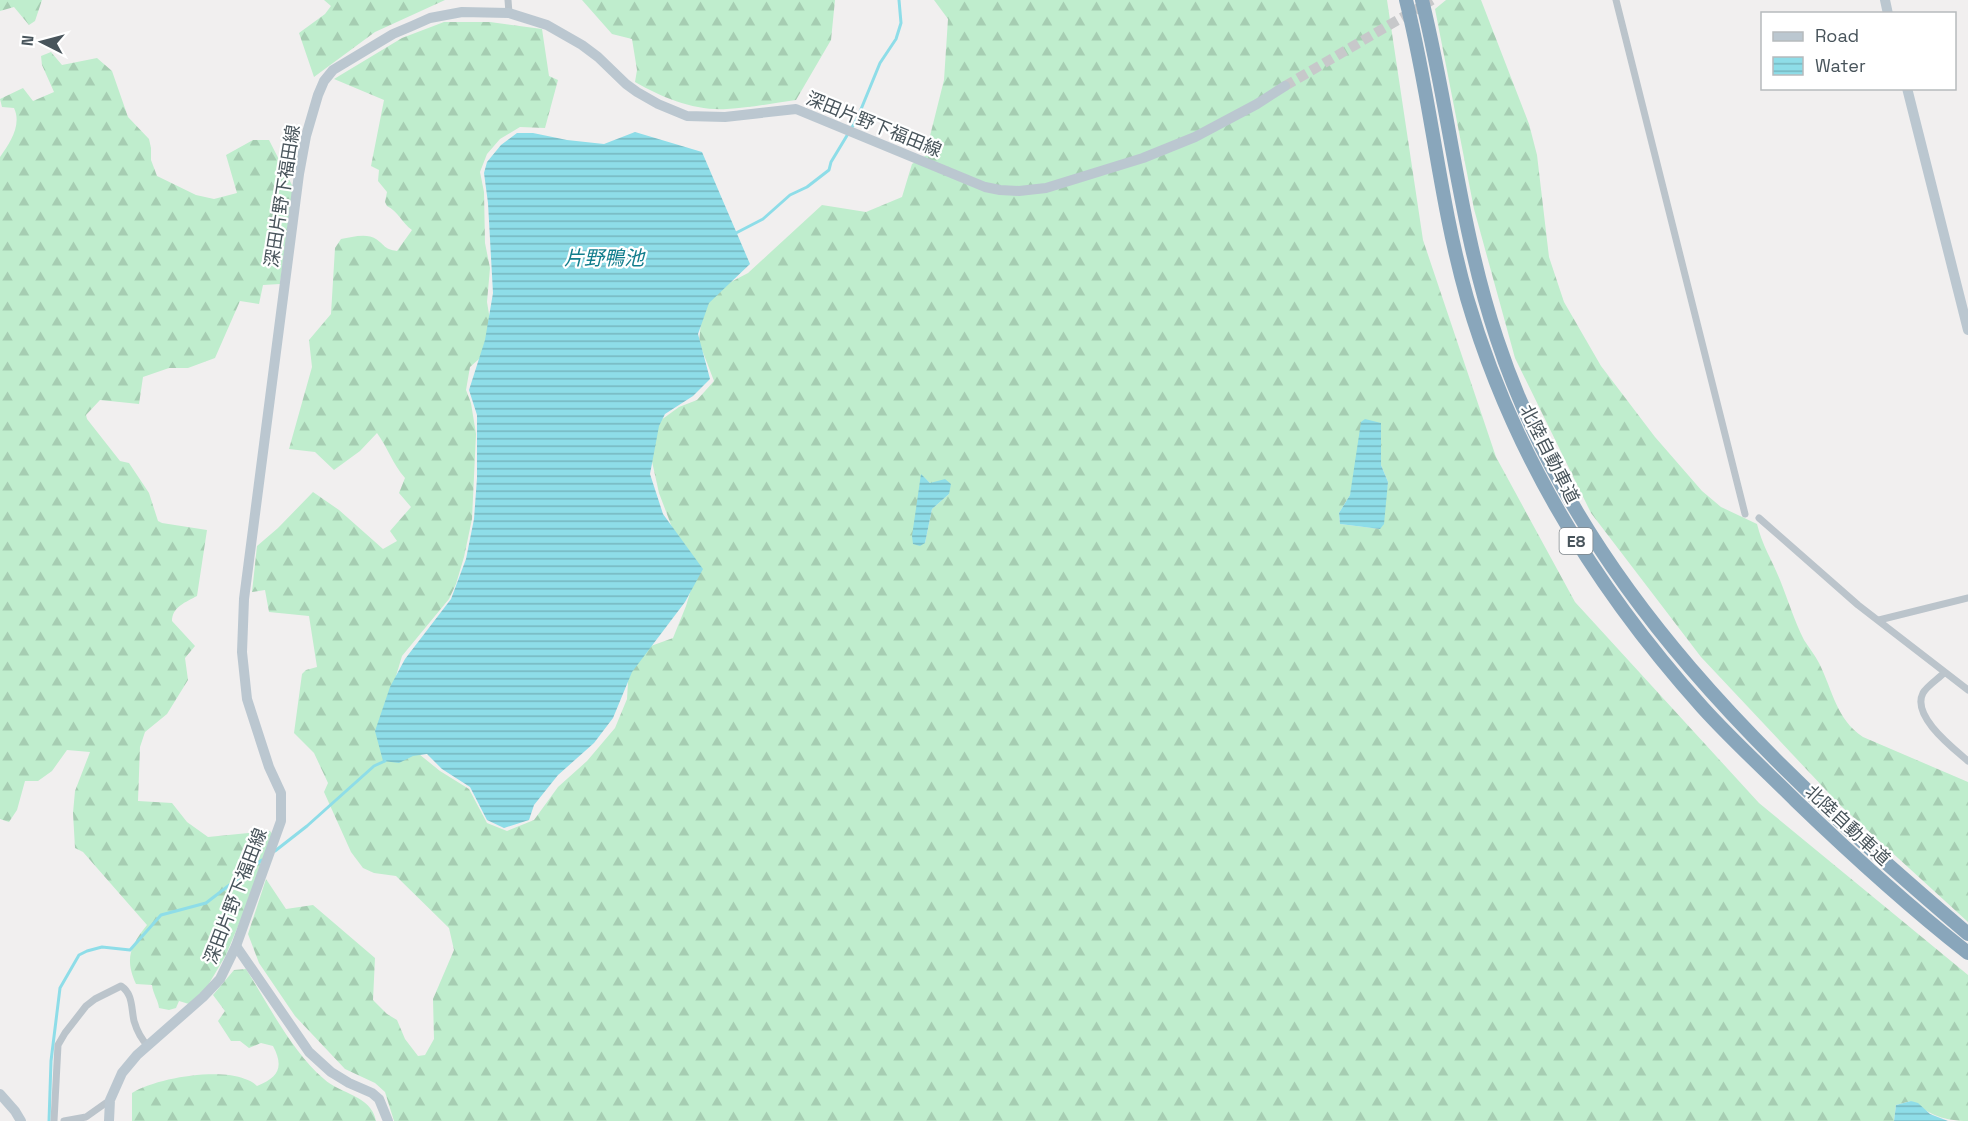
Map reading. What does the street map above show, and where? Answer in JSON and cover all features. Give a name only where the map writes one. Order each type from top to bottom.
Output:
[{"type":"highway","name":"北陸自動車道","points":[[1406,0],[1424,81],[1455,248],[1470,307],[1500,394],[1518,434],[1572,536],[1631,621],[1664,663],[1711,716],[1836,839],[1968,953]]},
{"type":"highway","name":"北陸自動車道","points":[[1422,0],[1461,200],[1483,295],[1497,342],[1516,390],[1536,436],[1570,501],[1613,570],[1645,613],[1715,697],[1755,740],[1844,825],[1968,934]]},
{"type":"main road","name":"深田片野下福田線","points":[[109,1121],[110,1100],[122,1073],[148,1046],[204,997],[220,979],[236,946],[281,821],[281,793],[269,767],[248,699],[242,652],[244,599],[299,174],[306,136],[318,94],[324,81],[333,70],[430,18],[462,12],[509,13],[535,20],[564,34],[598,57],[626,84],[657,104],[687,116],[725,117],[796,109],[985,187],[1019,191],[1046,188],[1143,158],[1195,137],[1257,104],[1285,86]]},
{"type":"main road","points":[[1908,90],[1968,330]]},
{"type":"main road","points":[[236,946],[309,1052],[331,1072],[379,1099],[388,1121]]},
{"type":"main road","points":[[0,1094],[21,1121]]},
{"type":"street","points":[[508,0],[509,13]]},
{"type":"street","points":[[1616,0],[1745,514]]},
{"type":"street","points":[[1759,518],[1850,598],[1968,690]]},
{"type":"street","points":[[1879,620],[1968,598]]},
{"type":"street","points":[[1944,673],[1923,694],[1921,708],[1931,725],[1968,761]]},
{"type":"street","points":[[54,1121],[58,1045],[86,1006],[121,986],[125,988],[129,993],[138,1031],[148,1046]]},
{"type":"street","points":[[64,1121],[86,1117],[110,1100]]},
{"type":"green space","points":[[0,0],[42,0],[35,21],[29,25],[14,7],[0,11]]},
{"type":"green space","points":[[324,0],[445,0],[375,32],[314,77],[299,33],[325,14],[331,6]]},
{"type":"green space","points":[[582,0],[835,0],[831,40],[796,100],[744,108],[715,109],[691,106],[635,82],[637,70],[632,39],[612,34]]},
{"type":"green space","points":[[934,0],[1387,0],[1423,240],[1496,457],[1575,602],[1759,803],[1968,975],[1968,1121],[1938,1116],[1911,1101],[1896,1105],[1894,1121],[394,1121],[385,1092],[375,1083],[345,1069],[295,1016],[259,963],[248,934],[266,879],[286,909],[313,905],[375,958],[373,1000],[397,1020],[405,1039],[418,1056],[425,1055],[434,1039],[433,999],[454,950],[449,928],[396,876],[374,873],[363,868],[351,852],[324,792],[328,783],[314,753],[294,733],[302,674],[306,670],[317,667],[309,616],[269,612],[265,590],[252,592],[257,546],[313,492],[339,510],[383,549],[397,541],[390,531],[411,507],[399,493],[405,478],[377,433],[360,451],[334,470],[315,452],[289,449],[312,367],[309,340],[331,314],[335,248],[341,239],[364,236],[372,237],[387,248],[397,251],[412,230],[387,206],[385,202],[387,192],[378,181],[379,170],[371,166],[384,100],[334,79],[402,38],[444,22],[490,22],[542,29],[549,76],[558,80],[545,128],[520,127],[500,139],[487,154],[480,172],[484,192],[485,243],[490,268],[487,302],[491,326],[488,351],[470,367],[466,390],[471,403],[476,434],[472,519],[456,584],[449,599],[402,656],[385,713],[414,750],[440,771],[469,789],[487,823],[507,831],[534,820],[558,787],[587,761],[615,728],[627,699],[629,665],[637,651],[673,638],[686,606],[693,583],[659,493],[649,448],[657,423],[679,407],[697,400],[714,381],[699,342],[702,312],[708,294],[748,273],[822,205],[866,212],[902,197],[912,164],[925,156],[944,80],[948,19]],"holes":[[[1381,423],[1381,465],[1388,482],[1380,529],[1340,524],[1339,513],[1350,495]],[[921,475],[949,494],[932,509],[925,543]]]},
{"type":"green space","points":[[1446,0],[1481,0],[1529,124],[1537,155],[1549,257],[1564,302],[1601,366],[1655,437],[1702,491],[1721,507],[1757,524],[1800,633],[1819,663],[1841,713],[1854,730],[1863,737],[1968,782],[1968,922],[1840,805],[1701,657],[1591,513],[1515,358],[1474,209],[1435,9]]},
{"type":"green space","points":[[51,52],[62,65],[97,58],[112,71],[128,117],[149,139],[151,160],[157,176],[196,195],[214,199],[237,193],[226,155],[253,140],[269,140],[293,187],[280,284],[263,285],[259,304],[240,301],[215,358],[188,368],[169,368],[143,377],[139,404],[100,400],[86,415],[120,461],[129,463],[149,493],[158,521],[207,530],[197,596],[174,612],[172,621],[195,646],[185,658],[188,680],[167,714],[145,732],[140,747],[138,801],[172,803],[187,822],[208,837],[270,831],[272,834],[261,871],[226,955],[207,987],[189,1004],[179,1001],[176,1008],[169,1010],[159,1008],[152,985],[136,984],[132,975],[131,952],[147,925],[83,852],[75,848],[73,813],[75,791],[90,752],[67,750],[52,771],[38,781],[25,781],[17,810],[9,822],[0,819],[0,157],[11,140],[17,121],[14,108],[2,107],[0,99],[23,88],[33,101],[54,92],[42,65],[41,56]]},
{"type":"green space","points":[[246,969],[281,1027],[312,1068],[331,1084],[362,1100],[373,1112],[376,1121],[132,1121],[132,1093],[156,1083],[187,1076],[219,1074],[247,1079],[257,1086],[275,1075],[279,1066],[273,1046],[261,1043],[249,1048],[240,1041],[231,1041],[218,1021],[225,1011],[213,995],[234,970]]},
{"type":"water","name":"片野鴨池","points":[[635,132],[702,152],[750,264],[709,303],[698,334],[710,379],[693,396],[665,414],[659,426],[650,474],[663,514],[703,569],[685,602],[632,672],[613,718],[594,743],[558,775],[534,805],[529,820],[504,828],[487,820],[470,787],[442,769],[427,754],[413,756],[399,763],[383,761],[375,731],[390,687],[405,659],[451,599],[466,559],[474,519],[477,478],[477,415],[469,390],[485,340],[493,293],[484,173],[487,162],[501,145],[517,133],[533,133],[604,144]]},
{"type":"water","points":[[1365,419],[1381,423],[1381,465],[1388,482],[1384,524],[1380,529],[1340,524],[1339,513],[1350,495],[1361,422]]},
{"type":"water","points":[[921,474],[930,483],[945,479],[951,484],[949,494],[932,509],[925,543],[920,546],[913,544],[912,536]]},
{"type":"water","points":[[1911,1101],[1918,1103],[1930,1114],[1948,1121],[1894,1121],[1896,1105]]},
{"type":"waterway","points":[[736,233],[763,219],[790,195],[807,187],[829,170],[831,162],[857,119],[880,63],[896,39],[901,23],[899,0]]},
{"type":"waterway","points":[[275,851],[307,826],[374,766],[385,761]]},
{"type":"waterway","points":[[49,1121],[51,1061],[60,988],[79,955],[102,947],[130,950],[161,915],[206,903],[262,860]]},
{"type":"tunnel","points":[[1285,86],[1432,0]]}]
